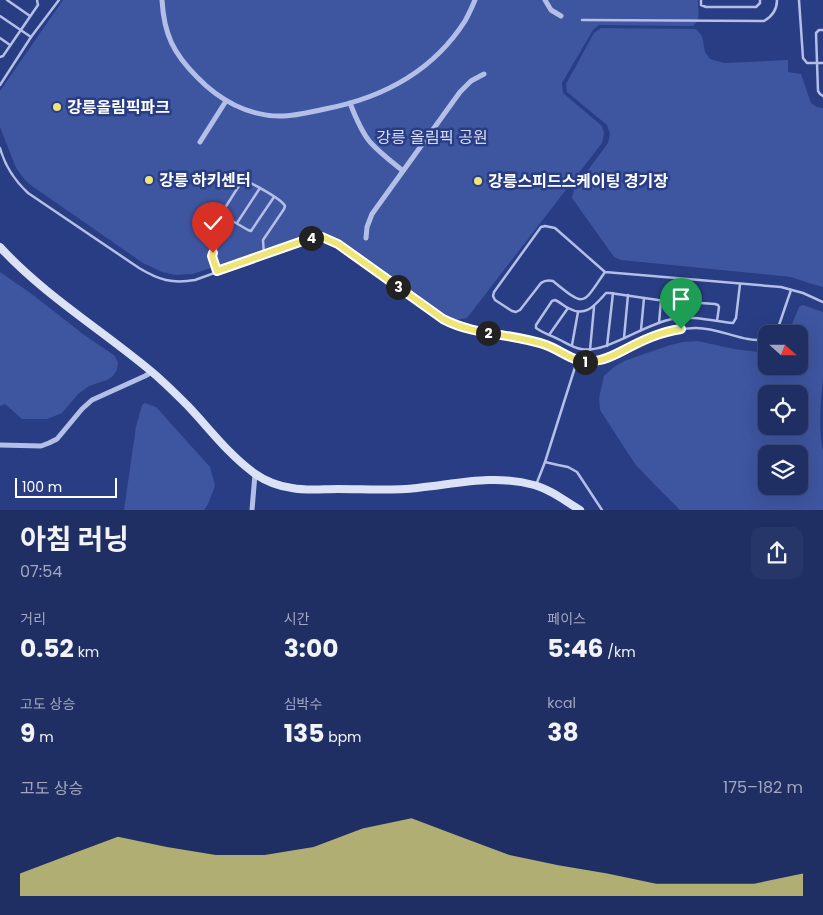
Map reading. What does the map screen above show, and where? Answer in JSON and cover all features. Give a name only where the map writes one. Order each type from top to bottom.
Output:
[{"type":"street","points":[[162,0],[164,22],[174,50],[190,71],[207,88],[244,110],[280,116],[306,113],[350,103],[385,91],[409,77],[432,60],[446,46],[466,20],[475,0]]},
{"type":"street","points":[[545,0],[551,10],[561,16]]},
{"type":"street","points":[[366,238],[367,227],[372,214],[460,92],[471,81],[484,74]]},
{"type":"street","points":[[200,142],[226,101]]},
{"type":"street","points":[[350,103],[358,124],[369,141],[403,171]]},
{"type":"street","points":[[0,246],[26,273],[46,290],[152,372],[187,405],[243,464],[255,474],[273,484],[293,488],[401,490],[495,479],[536,485],[580,510]]},
{"type":"street","points":[[0,445],[41,446],[49,443],[92,400],[152,372]]},
{"type":"street","points":[[252,510],[255,474]]},
{"type":"lane","points":[[7,0],[30,16]]},
{"type":"lane","points":[[0,57],[3,56],[38,5],[37,0]]},
{"type":"lane","points":[[0,85],[30,37],[59,0]]},
{"type":"lane","points":[[701,0],[701,5],[706,7],[756,7],[760,0]]},
{"type":"lane","points":[[582,20],[764,21],[773,15],[777,6],[776,0]]},
{"type":"lane","points":[[798,0],[802,58],[807,63],[823,63]]},
{"type":"lane","points":[[0,16],[30,37]]},
{"type":"lane","points":[[823,30],[819,30],[816,33],[818,91],[823,96]]},
{"type":"lane","points":[[0,38],[10,45]]},
{"type":"lane","points":[[0,148],[4,162],[14,179],[28,193],[139,268],[152,276],[166,280],[176,282],[195,280],[314,237],[322,237],[338,244],[454,325],[471,330],[534,341],[556,349],[577,361],[587,362],[608,358],[649,338],[681,329],[713,329],[758,340]]},
{"type":"lane","points":[[264,255],[264,240],[285,206],[284,203],[260,188],[245,180],[223,214],[251,231],[274,197]]},
{"type":"lane","points":[[236,223],[260,188]]},
{"type":"lane","points":[[605,272],[588,297],[582,300],[572,297],[553,281],[549,280],[540,283],[520,310],[516,312],[506,308],[495,300],[494,296],[494,292],[540,228],[544,226],[555,228],[605,272],[781,287],[803,293],[823,302]]},
{"type":"lane","points":[[217,271],[212,256],[227,232]]},
{"type":"lane","points":[[716,321],[718,305],[661,300],[613,293],[606,294],[585,312],[578,312],[554,300],[546,309],[536,328],[580,349],[590,350],[607,346],[641,330],[673,319],[703,319],[716,321],[733,323],[735,321],[740,284]]},
{"type":"lane","points":[[779,325],[791,290]]},
{"type":"lane","points":[[607,346],[613,293]]},
{"type":"lane","points":[[624,338],[628,295]]},
{"type":"lane","points":[[641,330],[644,298]]},
{"type":"lane","points":[[659,323],[661,300]]},
{"type":"lane","points":[[673,319],[676,301]]},
{"type":"lane","points":[[590,350],[594,305]]},
{"type":"lane","points":[[549,335],[568,308]]},
{"type":"lane","points":[[572,345],[578,312]]},
{"type":"lane","points":[[536,485],[577,361]]},
{"type":"lane","points":[[545,462],[568,467],[577,472],[602,510]]},
{"type":"green space","name":"강릉 올림픽 공원","points":[[63,0],[698,0],[698,14],[696,24],[693,26],[599,25],[593,30],[562,83],[563,93],[602,126],[604,133],[602,143],[467,318],[456,320],[340,239],[323,233],[275,246],[193,274],[175,275],[162,272],[143,263],[32,186],[16,168],[0,127],[0,91]]},
{"type":"green space","points":[[601,28],[696,29],[702,36],[705,52],[710,59],[724,63],[788,60],[788,72],[801,74],[811,103],[823,108],[823,287],[791,277],[621,260],[614,257],[572,198],[574,189],[608,143],[610,134],[607,125],[567,92],[566,84],[594,33]]},
{"type":"green space","points":[[0,272],[115,356],[118,363],[117,370],[113,376],[89,386],[78,394],[62,413],[47,419],[22,419],[5,404],[0,406]]},
{"type":"green space","points":[[803,305],[823,312],[823,378],[820,424],[823,451],[823,510],[680,510],[635,464],[600,410],[599,398],[604,376],[624,361],[670,345],[698,341],[758,352],[758,375],[808,375],[808,325],[792,325],[799,307]]},
{"type":"green space","points":[[145,403],[156,407],[210,467],[215,486],[204,510],[124,510],[136,427],[142,405]]},
{"type":"place","name":"강릉올림픽파크","points":[[57,107]]},
{"type":"place","name":"강릉 하키센터","points":[[149,180]]},
{"type":"place","name":"강릉스피드스케이팅 경기장","points":[[478,181]]},
{"type":"route","points":[[213,253],[212,256],[217,271],[314,237],[322,237],[338,244],[454,325],[471,330],[534,341],[556,349],[581,362],[599,361],[649,338],[681,329]]}]
